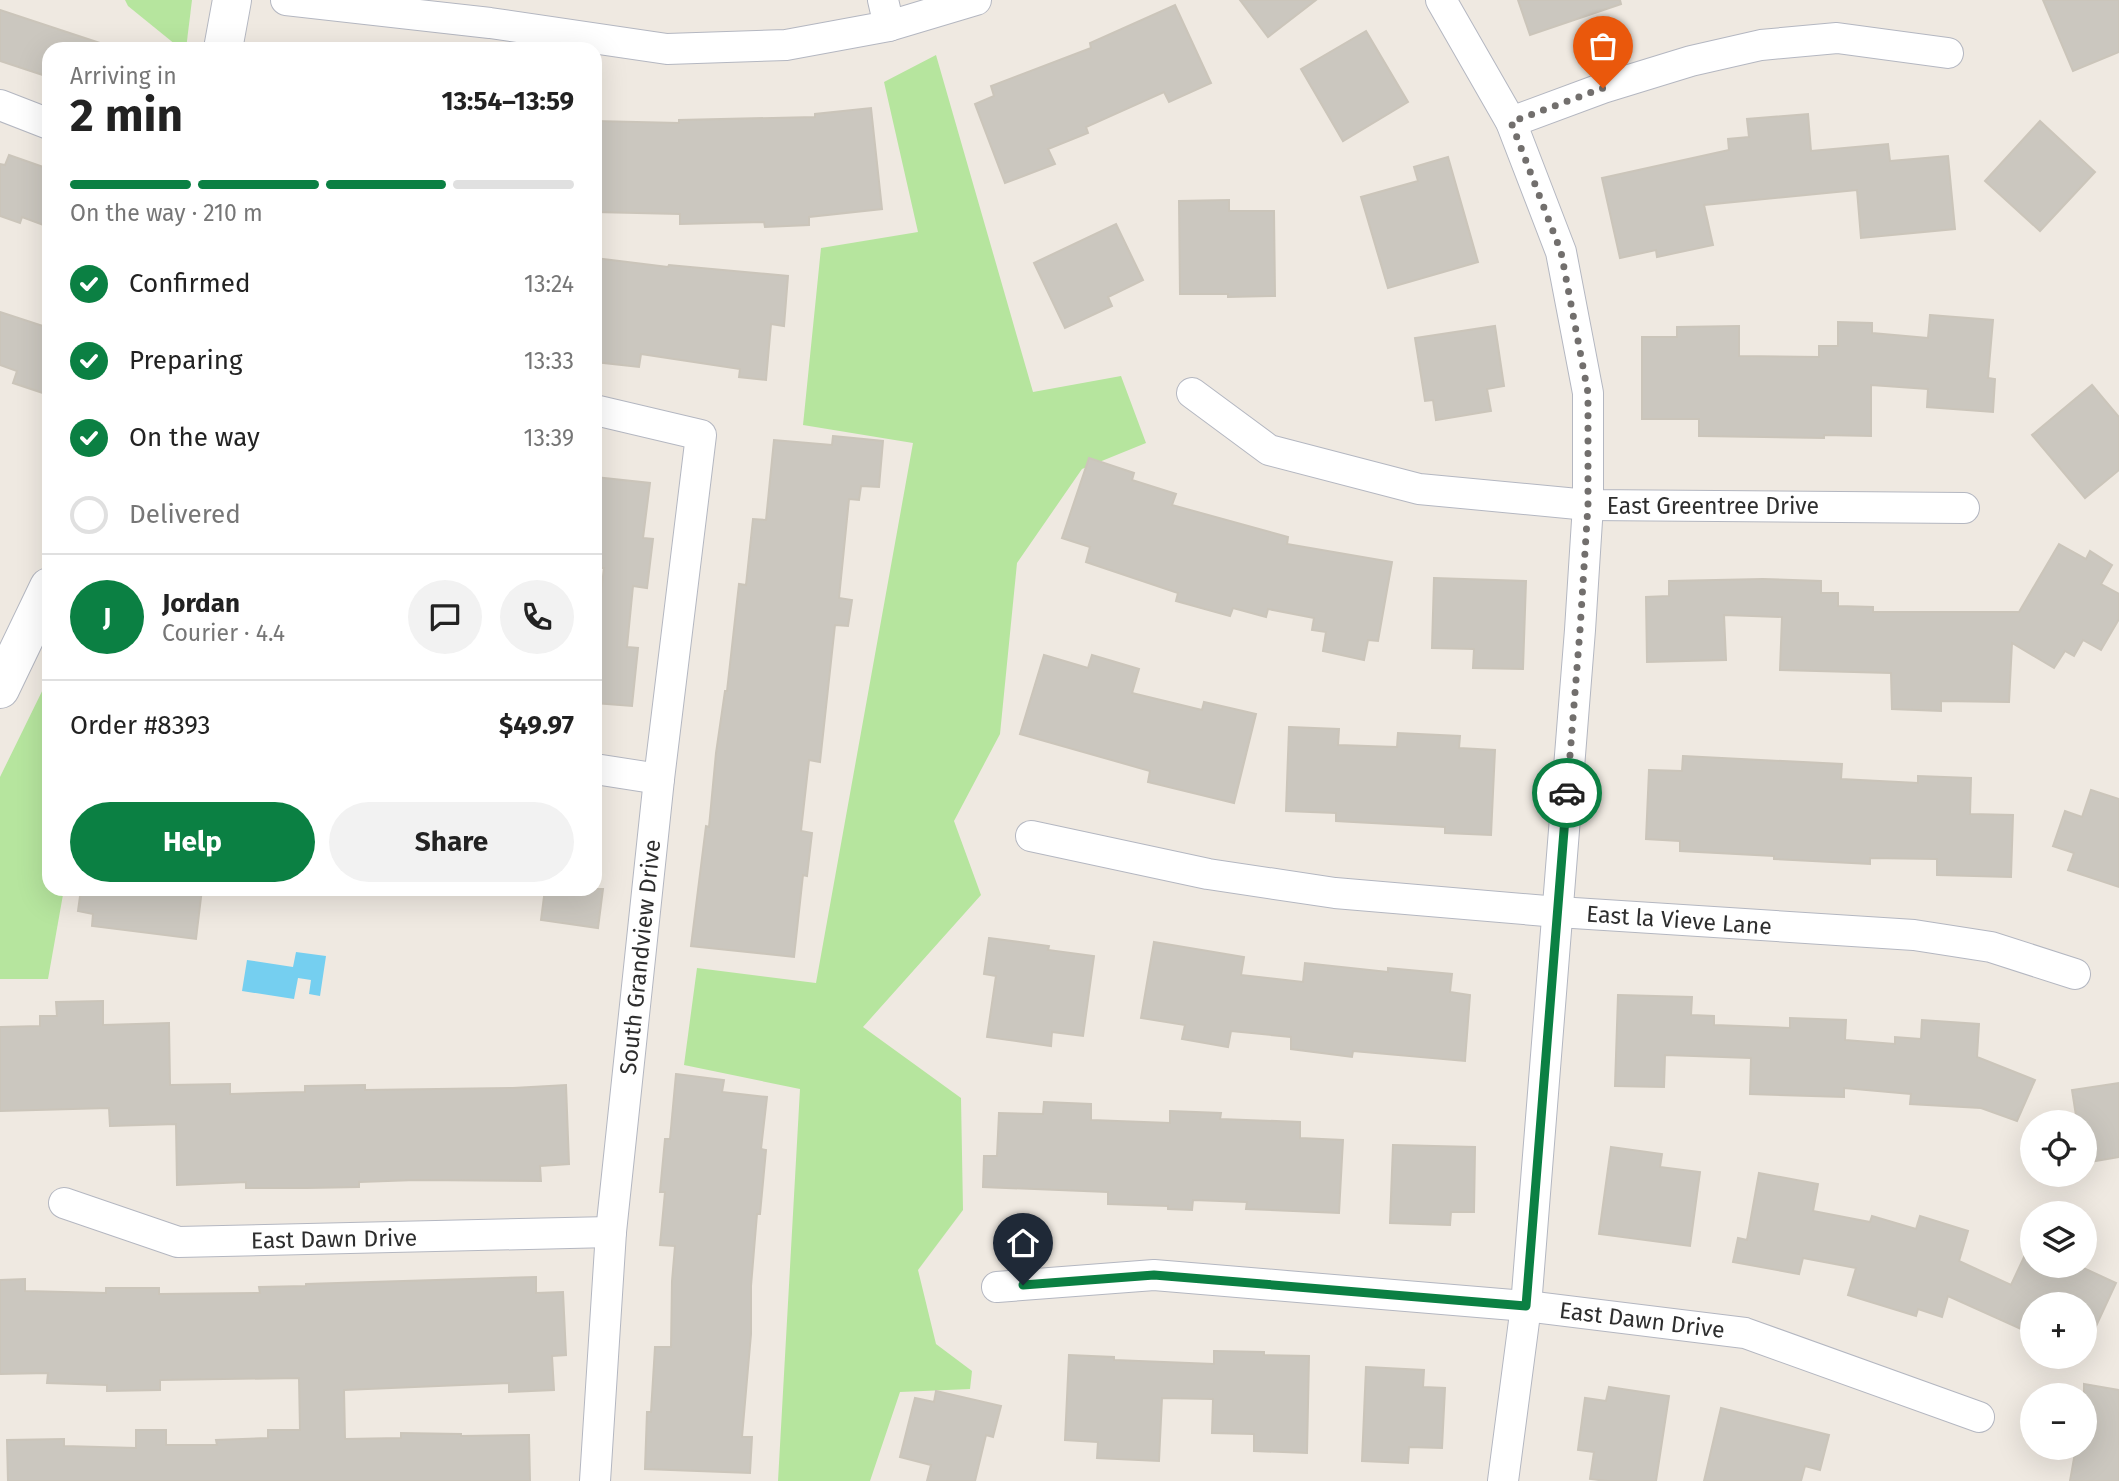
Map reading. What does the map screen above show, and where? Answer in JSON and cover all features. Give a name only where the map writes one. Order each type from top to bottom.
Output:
[{"type":"street","points":[[224,42],[232,0]]},
{"type":"street","points":[[286,0],[491,23],[667,49],[786,46],[886,13],[976,0]]},
{"type":"street","points":[[1441,0],[1511,122],[1561,252],[1588,393],[1588,505],[1558,912],[1526,1306],[1503,1481]]},
{"type":"street","points":[[1511,122],[1603,88],[1691,61],[1761,46],[1837,38],[1948,53]]},
{"type":"street","points":[[0,105],[42,121]]},
{"type":"street","name":"East Greentree Drive","points":[[1192,393],[1269,450],[1419,489],[1588,505],[1964,508]]},
{"type":"street","name":"South Grandview Drive","points":[[595,1481],[611,1232],[659,779],[702,435],[602,412]]},
{"type":"street","points":[[0,689],[42,602]]},
{"type":"street","points":[[602,770],[659,779]]},
{"type":"street","name":"East la Vieve Lane","points":[[1031,836],[1208,874],[1335,893],[1558,912],[1914,935],[1991,947],[2075,974]]},
{"type":"street","name":"East Dawn Drive","points":[[64,1203],[178,1242],[611,1232]]},
{"type":"street","name":"East Dawn Drive","points":[[997,1287],[1154,1275],[1526,1306],[1745,1333],[1979,1417]]},
{"type":"green space","points":[[125,0],[192,0],[187,42],[172,42],[128,6]]},
{"type":"green space","points":[[936,55],[1033,392],[1121,376],[1146,443],[1082,469],[1017,563],[1000,734],[954,821],[981,895],[863,1027],[961,1098],[963,1210],[918,1270],[936,1344],[972,1371],[970,1389],[900,1392],[870,1481],[778,1481],[800,1089],[684,1065],[697,968],[816,983],[913,443],[803,425],[821,248],[918,232],[884,82]]},
{"type":"green space","points":[[42,691],[42,896],[63,896],[48,979],[0,979],[0,777]]},
{"type":"water","points":[[296,952],[326,956],[320,996],[309,994],[311,980],[298,978],[294,999],[242,991],[247,960],[293,967]]},
{"type":"building","points":[[1240,0],[1316,0],[1268,37]]},
{"type":"building","points":[[1518,0],[1620,0],[1621,4],[1530,35]]},
{"type":"building","points":[[2043,0],[2119,0],[2119,52],[2073,71]]},
{"type":"building","points":[[1175,5],[1211,83],[1169,102],[1164,92],[1086,127],[1088,133],[1048,149],[1055,164],[1005,183],[975,104],[994,96],[991,86],[1091,48],[1090,43]]},
{"type":"building","points":[[0,10],[97,42],[42,42],[42,75],[0,61]]},
{"type":"building","points":[[1366,31],[1408,102],[1343,141],[1301,69]]},
{"type":"building","points":[[871,108],[882,209],[809,217],[809,225],[765,227],[764,222],[680,224],[680,214],[602,212],[602,121],[679,123],[679,120],[815,117],[815,114]]},
{"type":"building","points":[[1808,114],[1811,151],[1888,144],[1890,161],[1948,156],[1955,229],[1861,238],[1857,190],[1704,205],[1713,245],[1657,257],[1656,250],[1620,258],[1602,178],[1729,150],[1728,139],[1749,137],[1747,119]]},
{"type":"building","points":[[2040,121],[2095,172],[2040,231],[1985,181]]},
{"type":"building","points":[[9,155],[42,167],[42,224],[22,217],[20,223],[0,216],[0,164],[5,165]]},
{"type":"building","points":[[1448,157],[1478,262],[1388,288],[1361,197],[1418,181],[1414,167]]},
{"type":"building","points":[[1229,200],[1229,211],[1274,211],[1275,296],[1180,294],[1179,201]]},
{"type":"building","points":[[1116,224],[1143,280],[1108,297],[1112,306],[1065,328],[1034,263]]},
{"type":"building","points":[[602,259],[788,276],[784,326],[771,324],[766,380],[739,377],[740,369],[641,354],[639,367],[602,363]]},
{"type":"building","points":[[0,312],[42,326],[42,393],[13,383],[17,371],[0,365]]},
{"type":"building","points":[[1930,315],[1993,320],[1988,378],[1995,379],[1993,412],[1927,407],[1928,389],[1871,385],[1871,436],[1699,436],[1699,419],[1642,419],[1642,337],[1677,337],[1677,327],[1739,326],[1739,356],[1819,357],[1819,346],[1838,346],[1838,322],[1872,323],[1872,333],[1928,338]]},
{"type":"building","points":[[1495,326],[1504,386],[1487,389],[1491,411],[1436,420],[1433,400],[1425,401],[1415,338]]},
{"type":"building","points":[[2092,385],[2119,417],[2119,470],[2085,498],[2032,435]]},
{"type":"building","points":[[833,436],[883,441],[879,487],[861,486],[859,500],[849,499],[839,598],[852,600],[848,626],[835,625],[820,762],[809,760],[801,831],[812,833],[807,876],[803,875],[794,957],[691,946],[706,826],[709,827],[716,753],[727,691],[739,584],[746,585],[753,519],[766,520],[774,440],[832,445]]},
{"type":"building","points":[[1089,458],[1134,473],[1132,480],[1176,494],[1172,505],[1288,537],[1287,544],[1392,562],[1378,641],[1368,640],[1364,660],[1323,651],[1326,632],[1312,630],[1314,618],[1268,609],[1266,617],[1233,608],[1230,616],[1176,601],[1178,593],[1086,562],[1090,547],[1062,538]]},
{"type":"building","points":[[602,478],[650,483],[643,538],[653,539],[647,588],[633,586],[627,647],[638,648],[632,706],[602,704]]},
{"type":"building","points":[[2059,544],[2086,559],[2090,551],[2112,565],[2101,584],[2119,594],[2119,619],[2101,650],[2083,640],[2074,656],[2065,651],[2054,668],[2012,643],[2009,702],[1941,701],[1941,711],[1892,709],[1891,673],[1780,670],[1782,617],[1724,615],[1726,660],[1647,662],[1646,597],[1669,596],[1669,581],[1821,581],[1821,593],[1838,593],[1838,606],[1873,607],[1873,612],[2019,612]]},
{"type":"building","points":[[1434,578],[1526,581],[1523,669],[1473,668],[1474,649],[1432,648]]},
{"type":"building","points":[[1044,655],[1088,668],[1092,655],[1139,669],[1132,693],[1202,710],[1204,702],[1256,714],[1234,803],[1148,782],[1150,771],[1020,734]]},
{"type":"building","points":[[1289,727],[1339,729],[1338,745],[1397,747],[1398,733],[1460,736],[1459,748],[1495,750],[1491,835],[1445,833],[1445,827],[1336,821],[1336,813],[1286,811]]},
{"type":"building","points":[[1683,756],[1842,764],[1841,779],[1918,783],[1918,776],[1971,778],[1970,814],[2013,815],[2011,877],[1937,875],[1937,859],[1870,858],[1870,864],[1774,859],[1774,856],[1680,851],[1680,841],[1646,839],[1649,770],[1682,771]]},
{"type":"building","points":[[2091,790],[2119,799],[2119,887],[2068,870],[2074,853],[2053,846],[2065,811],[2082,817]]},
{"type":"building","points":[[603,889],[598,928],[541,920],[544,896],[602,896]]},
{"type":"building","points":[[80,896],[201,896],[196,939],[92,926],[93,914],[78,911]]},
{"type":"building","points":[[989,938],[1049,946],[1048,950],[1094,956],[1083,1036],[1052,1032],[1051,1046],[987,1037],[996,976],[984,974]]},
{"type":"building","points":[[1154,942],[1244,957],[1241,975],[1303,982],[1305,963],[1388,972],[1388,968],[1452,974],[1450,992],[1470,995],[1465,1061],[1353,1051],[1352,1057],[1291,1049],[1291,1037],[1231,1031],[1228,1047],[1182,1039],[1185,1025],[1141,1018]]},
{"type":"building","points":[[1618,995],[1692,997],[1691,1015],[1714,1016],[1714,1025],[1790,1028],[1790,1018],[1846,1020],[1845,1040],[1895,1044],[1895,1037],[1921,1039],[1922,1020],[1979,1024],[1977,1057],[2035,1080],[2017,1121],[1981,1108],[1910,1104],[1911,1094],[1844,1088],[1844,1097],[1750,1094],[1751,1058],[1665,1055],[1664,1087],[1615,1086]]},
{"type":"building","points":[[103,1001],[103,1025],[169,1023],[170,1085],[230,1084],[230,1094],[305,1092],[305,1086],[365,1085],[365,1090],[566,1085],[569,1164],[540,1166],[541,1181],[416,1180],[359,1182],[359,1187],[307,1188],[246,1188],[246,1182],[177,1185],[176,1124],[110,1126],[109,1108],[0,1111],[0,1027],[40,1026],[40,1016],[57,1016],[56,1002]]},
{"type":"building","points":[[676,1074],[724,1080],[722,1092],[767,1097],[761,1149],[766,1150],[760,1214],[757,1214],[742,1437],[752,1437],[750,1473],[645,1469],[647,1412],[651,1412],[655,1347],[671,1347],[675,1246],[660,1245],[665,1192],[660,1192],[665,1139],[670,1139]]},
{"type":"building","points":[[2119,1083],[2119,1157],[2097,1161],[2097,1110],[2075,1110],[2072,1090]]},
{"type":"building","points":[[1044,1102],[1091,1104],[1091,1120],[1170,1123],[1170,1111],[1221,1113],[1220,1119],[1300,1122],[1300,1138],[1343,1140],[1339,1213],[1246,1209],[1247,1202],[1193,1200],[1192,1210],[1168,1209],[1168,1206],[1108,1204],[1108,1192],[983,1187],[984,1156],[997,1156],[999,1113],[1043,1114]]},
{"type":"building","points":[[1393,1145],[1475,1147],[1474,1212],[1451,1212],[1450,1225],[1390,1223]]},
{"type":"building","points":[[1611,1147],[1662,1154],[1660,1167],[1700,1172],[1690,1246],[1599,1234]]},
{"type":"building","points":[[1759,1173],[1818,1184],[1813,1211],[1870,1222],[1872,1216],[1916,1229],[1920,1216],[1968,1231],[1959,1261],[2011,1285],[2020,1266],[2020,1278],[2097,1278],[2097,1274],[2116,1283],[2097,1324],[2097,1292],[2020,1292],[2020,1329],[1948,1296],[1942,1317],[1918,1309],[1916,1316],[1848,1295],[1856,1268],[1803,1258],[1799,1274],[1733,1262],[1738,1238],[1747,1240]]},
{"type":"building","points":[[536,1277],[536,1293],[563,1292],[566,1355],[552,1356],[554,1390],[509,1392],[509,1383],[344,1390],[345,1439],[401,1438],[401,1433],[529,1435],[530,1481],[8,1481],[7,1440],[64,1439],[64,1446],[136,1448],[136,1430],[166,1430],[166,1445],[217,1445],[216,1440],[268,1438],[268,1430],[300,1430],[299,1378],[160,1380],[160,1390],[107,1391],[107,1385],[47,1383],[48,1373],[0,1374],[0,1280],[25,1279],[25,1291],[106,1293],[106,1288],[159,1288],[159,1294],[260,1293],[259,1287],[306,1284]]},
{"type":"building","points":[[1214,1351],[1309,1356],[1307,1453],[1254,1451],[1254,1434],[1212,1433],[1213,1399],[1162,1398],[1159,1461],[1097,1458],[1098,1442],[1065,1440],[1069,1355],[1114,1357],[1114,1360],[1214,1364]]},
{"type":"building","points":[[1366,1367],[1424,1370],[1423,1387],[1445,1388],[1442,1448],[1409,1447],[1408,1463],[1362,1461]]},
{"type":"building","points":[[2097,1386],[2119,1390],[2119,1481],[2070,1481],[2074,1460],[2097,1460]]},
{"type":"building","points":[[1609,1387],[1669,1396],[1656,1481],[1590,1479],[1594,1452],[1578,1450],[1585,1398],[1606,1401]]},
{"type":"building","points":[[936,1391],[1001,1406],[993,1437],[986,1435],[975,1481],[927,1481],[931,1465],[900,1457],[915,1398],[934,1402]]},
{"type":"building","points":[[1721,1408],[1829,1435],[1820,1470],[1805,1466],[1801,1481],[1704,1481]]},
{"type":"way so far","points":[[1567,793],[1588,505],[1588,393],[1561,252],[1511,122],[1603,88]]},
{"type":"route","points":[[1023,1285],[1154,1275],[1526,1306],[1567,793]]}]
